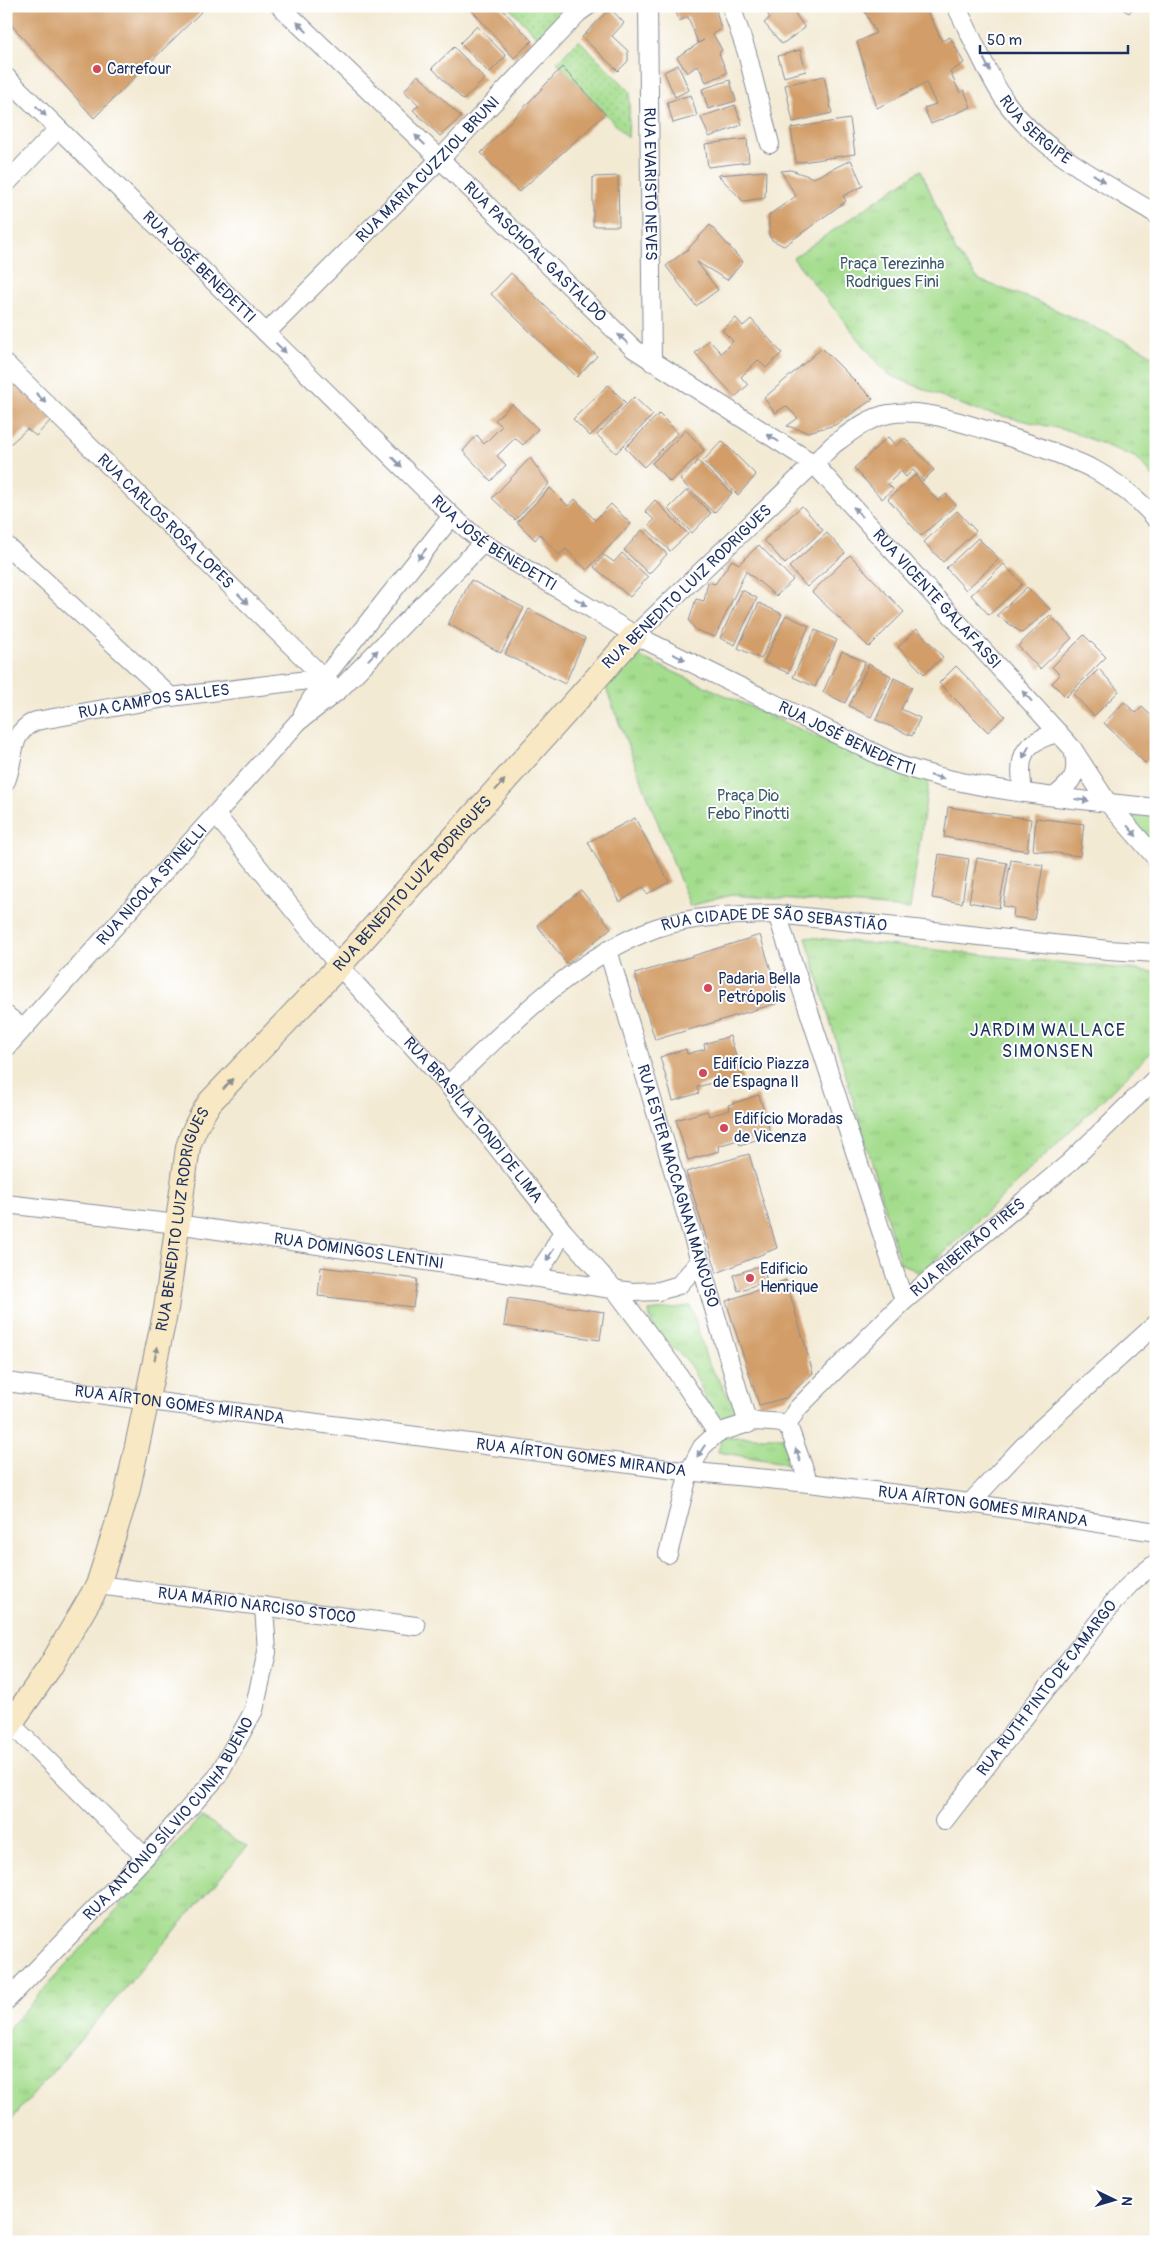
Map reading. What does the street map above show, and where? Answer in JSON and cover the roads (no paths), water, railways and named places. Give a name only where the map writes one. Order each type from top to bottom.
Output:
[{"type":"street","name":"RUA PASCHOAL GASTALDO","points":[[280,6],[440,159],[621,337],[652,362],[814,464]]},
{"type":"street","name":"RUA MARIA CUZZIOL BRUNI","points":[[266,333],[440,159],[578,14],[588,6]]},
{"type":"street","name":"RUA EVARISTO NEVES","points":[[648,6],[652,362]]},
{"type":"street","points":[[731,6],[747,53],[770,144]]},
{"type":"street","name":"RUA SERGIPE","points":[[956,6],[1001,94],[1026,125],[1062,155],[1156,214]]},
{"type":"street","name":"RUA JOSÉ BENEDETTI","points":[[6,77],[452,516],[483,543],[635,635],[899,765],[936,777],[1055,796],[1156,808]]},
{"type":"street","points":[[6,184],[58,129]]},
{"type":"street","name":"RUA CARLOS ROSA LOPES","points":[[6,364],[324,678]]},
{"type":"street","name":"RUA BENEDITO LUIZ RODRIGUES","points":[[8,1724],[50,1667],[98,1585],[127,1493],[166,1309],[188,1147],[201,1116],[210,1102],[339,966],[635,635],[833,446],[854,429],[887,414],[944,417],[1046,448],[1095,470],[1130,494],[1156,519]]},
{"type":"street","name":"RUA VICENTE GALAFASSI","points":[[814,464],[1059,733]]},
{"type":"street","name":"RUA NICOLA SPINELLI","points":[[298,722],[324,678],[452,516]]},
{"type":"street","name":"RUA NICOLA SPINELLI","points":[[6,1048],[298,722],[339,690],[483,543]]},
{"type":"street","points":[[6,545],[171,697]]},
{"type":"street","points":[[324,678],[339,690]]},
{"type":"street","name":"RUA CAMPOS SALLES","points":[[6,781],[17,738],[28,724],[56,717],[171,697],[324,678]]},
{"type":"street","points":[[1023,791],[1021,762],[1025,751],[1033,741],[1059,733],[1073,748],[1108,803],[1156,858]]},
{"type":"street","points":[[1055,796],[1072,780],[1076,761],[1073,748]]},
{"type":"street","name":"RUA BRASÍLIA TONDI DE LIMA","points":[[216,815],[339,966],[448,1085],[563,1231],[616,1290],[674,1368],[717,1433]]},
{"type":"street","points":[[776,914],[904,1302]]},
{"type":"street","name":"RUA CIDADE DE SÃO SEBASTIÃO","points":[[448,1085],[549,990],[608,950],[657,928],[681,923],[726,915],[776,914],[1108,950],[1156,953]]},
{"type":"street","name":"RUA ESTER MACCAGNAN MANCUSO","points":[[608,950],[748,1424]]},
{"type":"street","points":[[6,1015],[22,1028]]},
{"type":"street","name":"RUA RIBEIRÃO PIRES","points":[[787,1426],[797,1410],[904,1302],[1069,1163],[1156,1078]]},
{"type":"street","name":"RUA DOMINGOS LENTINI","points":[[6,1204],[177,1224],[616,1290],[645,1292],[669,1289],[679,1285],[700,1261]]},
{"type":"street","points":[[535,1277],[552,1252],[563,1231]]},
{"type":"street","points":[[970,1503],[1035,1434],[1156,1324]]},
{"type":"street","name":"RUA AÍRTON GOMES MIRANDA","points":[[6,1382],[689,1472],[810,1483],[970,1503],[1156,1532]]},
{"type":"street","points":[[668,1554],[689,1472],[702,1447],[717,1433],[766,1421],[784,1423],[787,1426],[810,1483]]},
{"type":"street","name":"RUA RUTH PINTO DE CAMARGO","points":[[944,1821],[1116,1598],[1133,1581],[1156,1563]]},
{"type":"street","name":"RUA MÁRIO NARCISO STOCO","points":[[98,1585],[416,1626]]},
{"type":"street","name":"RUA ANTÔNIO SÍLVIO CUNHA BUENO","points":[[6,2001],[145,1857],[217,1777],[254,1710],[267,1652],[264,1606]]},
{"type":"street","points":[[8,1724],[145,1857]]},
{"type":"place","name":"Carrefour","points":[[97,69]]},
{"type":"place","name":"Padaria Bella Petrópolis","points":[[708,988]]},
{"type":"place","name":"Edifício Piazza de Espagna ll","points":[[703,1073]]},
{"type":"place","name":"Edifício Moradas de Vicenza","points":[[724,1128]]},
{"type":"place","name":"Edificio Henrique","points":[[750,1278]]},
{"type":"district","name":"JARDIM WALLACE SIMONSEN","points":[[1048,1040]]},
{"type":"park label","name":"Praça Terezinha Rodrigues Fini","points":[[892,273]]},
{"type":"park label","name":"Praça Dio Febo Pinotti","points":[[748,805]]}]
